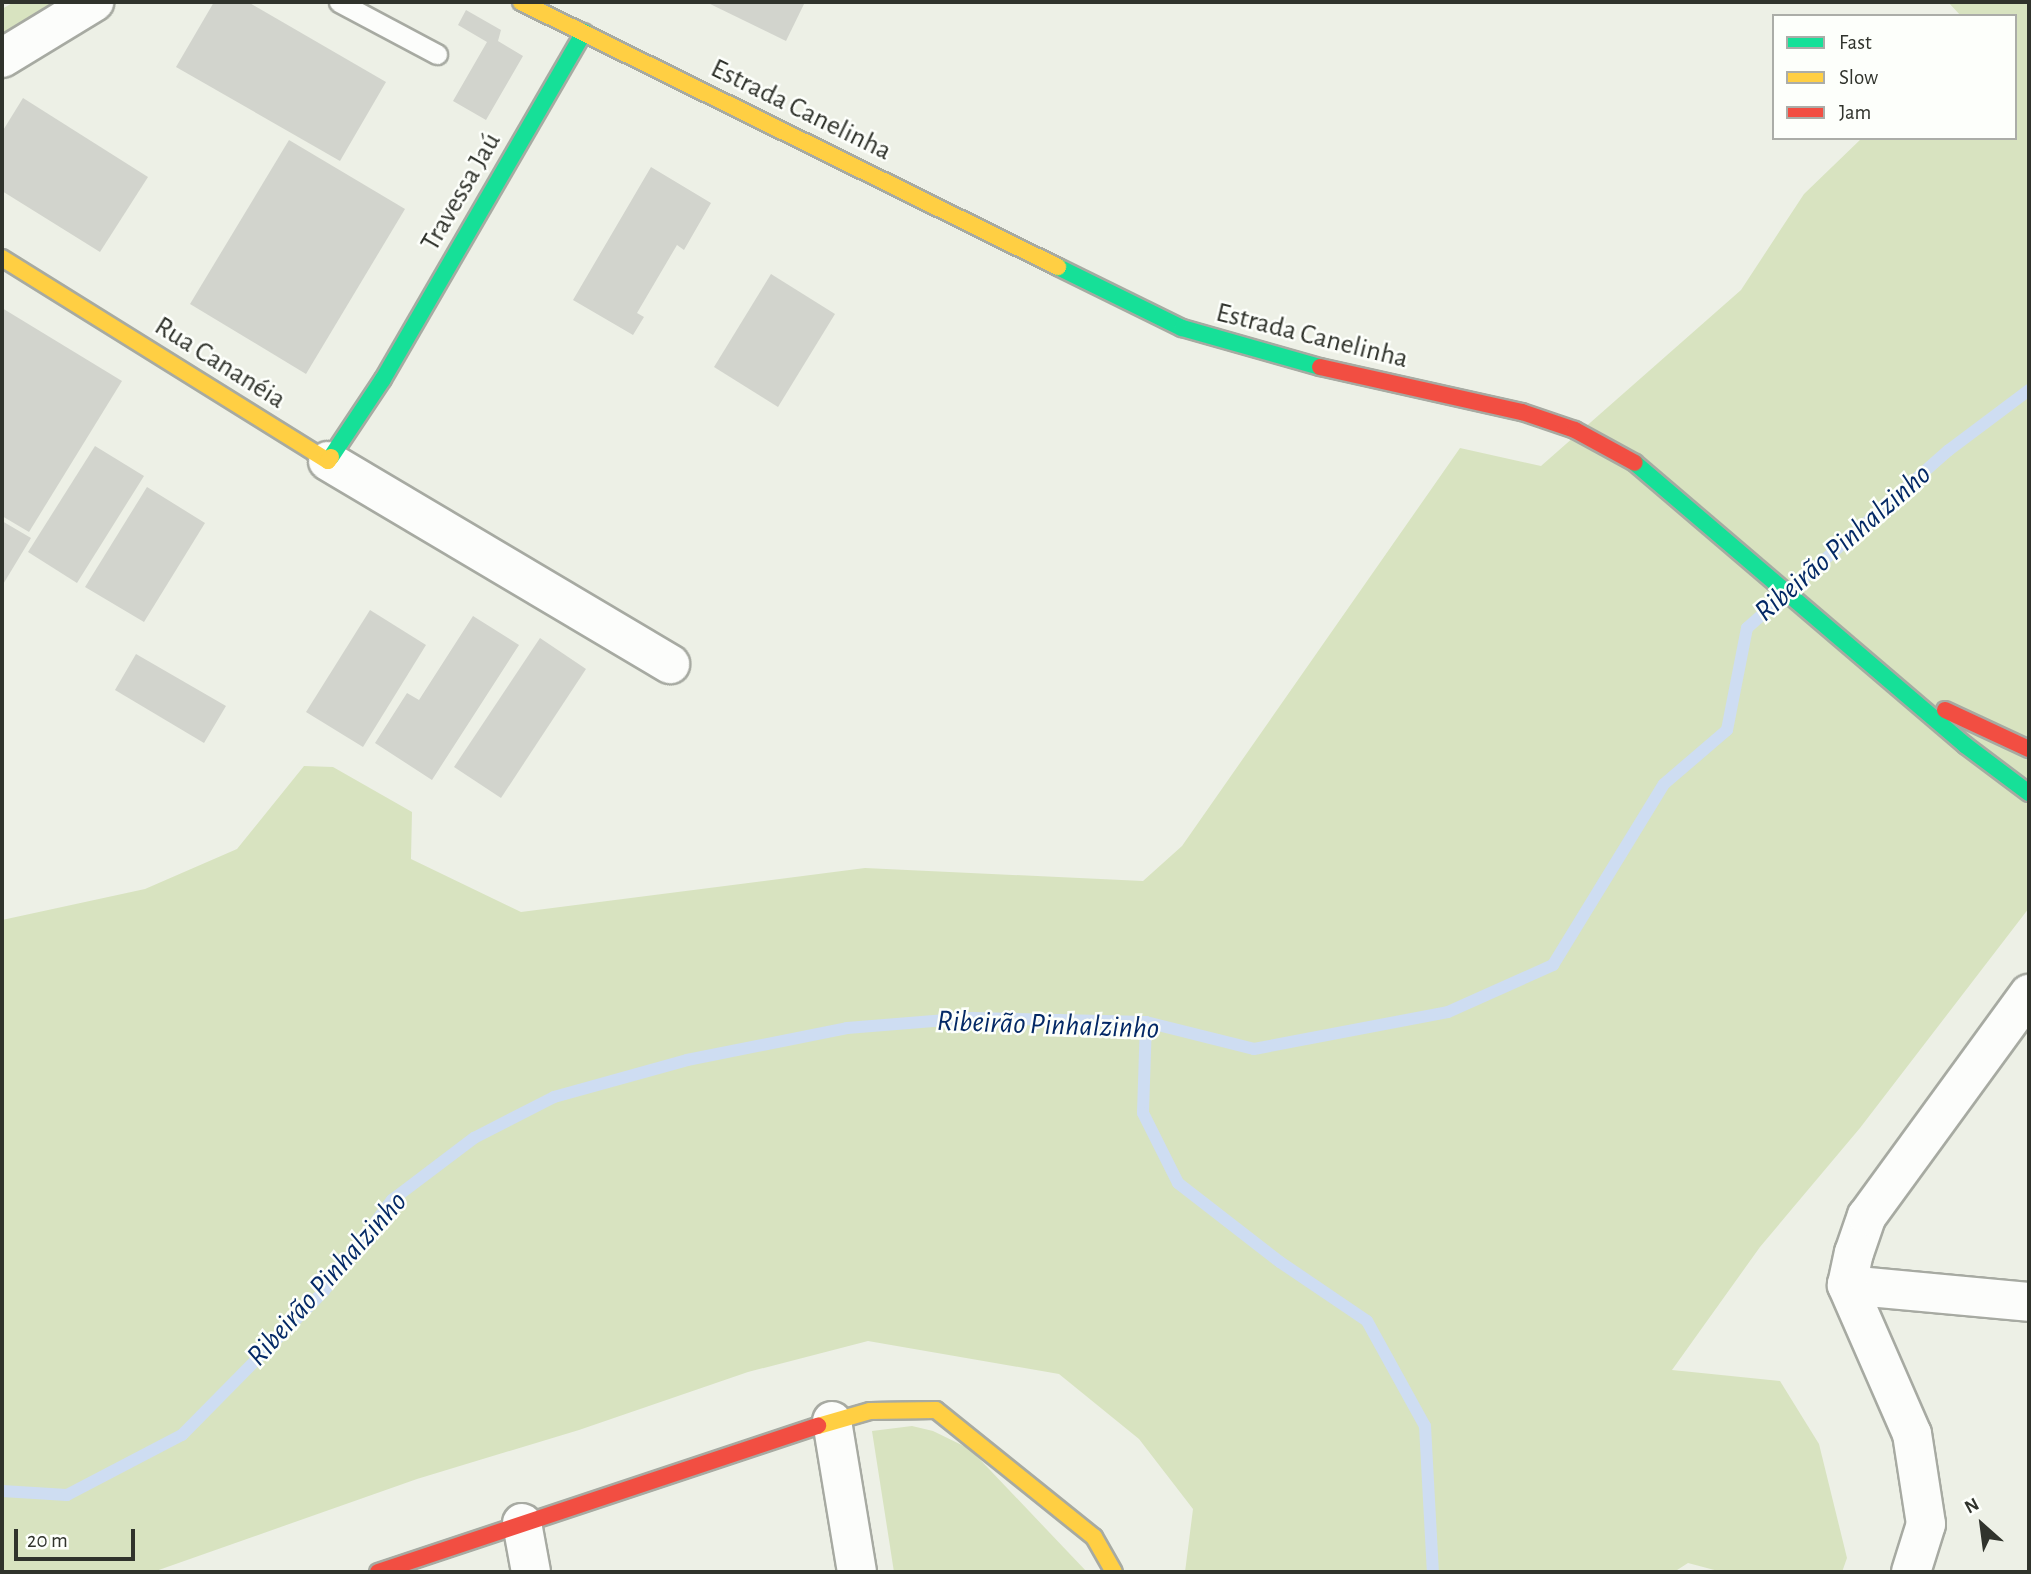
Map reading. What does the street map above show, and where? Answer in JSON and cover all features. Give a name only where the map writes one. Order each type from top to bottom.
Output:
[{"type":"street","points":[[2,58],[94,2]]},
{"type":"street","name":"Estrada Canelinha","points":[[521,2],[1182,328],[1227,346],[1522,412],[1575,430],[1625,455],[1725,542],[2029,793]]},
{"type":"street","name":"Travessa Jaú","points":[[328,461],[383,379],[584,32]]},
{"type":"street","name":"Rua Cananéia","points":[[2,258],[328,461]]},
{"type":"street","points":[[328,461],[670,664]]},
{"type":"street","name":"Estrada Canelinha","points":[[1902,690],[2029,749]]},
{"type":"street","points":[[1911,1572],[1926,1524],[1912,1434],[1847,1285],[1867,1216],[2029,994]]},
{"type":"street","points":[[1847,1285],[2029,1302]]},
{"type":"street","points":[[378,1572],[832,1421],[870,1411],[936,1410],[1094,1537],[1114,1572]]},
{"type":"street","points":[[832,1421],[857,1572]]},
{"type":"street","points":[[522,1523],[531,1572]]},
{"type":"lane","points":[[339,2],[437,54]]},
{"type":"green space","points":[[14,2],[75,2],[2,47],[2,9]]},
{"type":"green space","points":[[1948,2],[2029,2],[2029,908],[1860,1128],[1760,1247],[1672,1370],[1780,1381],[1819,1444],[1847,1558],[1842,1572],[1722,1572],[1688,1563],[1674,1572],[1185,1572],[1193,1509],[1139,1439],[1059,1374],[868,1341],[748,1372],[579,1430],[417,1479],[153,1572],[2,1572],[2,920],[145,889],[237,849],[304,766],[333,767],[412,812],[411,859],[521,912],[865,868],[1143,881],[1182,846],[1460,448],[1541,466],[1741,290],[1804,194],[1860,140],[2017,140],[2017,14],[1959,14]]},
{"type":"green space","points":[[912,1426],[933,1431],[970,1449],[1087,1572],[894,1572],[872,1431]]},
{"type":"building","points":[[214,2],[248,2],[386,82],[340,161],[176,67]]},
{"type":"building","points":[[706,2],[805,2],[786,41]]},
{"type":"building","points":[[466,10],[501,30],[498,41],[523,56],[486,120],[453,101],[487,42],[458,25]]},
{"type":"building","points":[[23,98],[148,177],[100,252],[2,191],[2,132]]},
{"type":"building","points":[[289,140],[405,209],[306,374],[190,304]]},
{"type":"building","points":[[651,167],[711,203],[684,250],[677,245],[637,313],[644,317],[633,335],[573,300]]},
{"type":"building","points":[[771,274],[835,314],[778,407],[714,367]]},
{"type":"building","points":[[2,308],[122,381],[29,532],[2,516]]},
{"type":"building","points":[[95,446],[144,476],[77,583],[28,552]]},
{"type":"building","points":[[147,487],[205,523],[144,622],[85,587]]},
{"type":"building","points":[[2,521],[31,538],[2,586]]},
{"type":"building","points":[[370,610],[426,645],[363,747],[306,712]]},
{"type":"building","points":[[473,616],[519,645],[432,780],[375,743],[407,693],[419,700]]},
{"type":"building","points":[[540,638],[586,669],[501,798],[454,767]]},
{"type":"building","points":[[136,654],[226,706],[204,743],[115,690]]},
{"type":"waterway","name":"Ribeirão Pinhalzinho","points":[[2,1491],[67,1495],[182,1435],[324,1291],[392,1200],[474,1138],[554,1097],[687,1060],[847,1028],[971,1018],[1146,1022],[1254,1049],[1448,1012],[1553,965],[1664,784],[1727,730],[1747,628],[1949,450],[2029,390]]},
{"type":"waterway","points":[[1146,1022],[1143,1113],[1178,1183],[1280,1262],[1367,1321],[1425,1426],[1433,1572]]},
{"type":"traffic: fast","points":[[331,457],[383,379],[584,32]]},
{"type":"traffic: fast","points":[[1058,267],[1182,328],[1320,367]]},
{"type":"traffic: fast","points":[[1635,463],[1965,745],[2029,793]]},
{"type":"traffic: slow","points":[[521,2],[1058,267]]},
{"type":"traffic: slow","points":[[2,258],[328,461],[331,457]]},
{"type":"traffic: slow","points":[[818,1426],[870,1411],[936,1410],[1094,1537],[1114,1572]]},
{"type":"traffic: jam","points":[[1320,367],[1522,412],[1575,430],[1635,463]]},
{"type":"traffic: jam","points":[[1945,710],[2029,749]]},
{"type":"traffic: jam","points":[[378,1572],[818,1426]]}]
